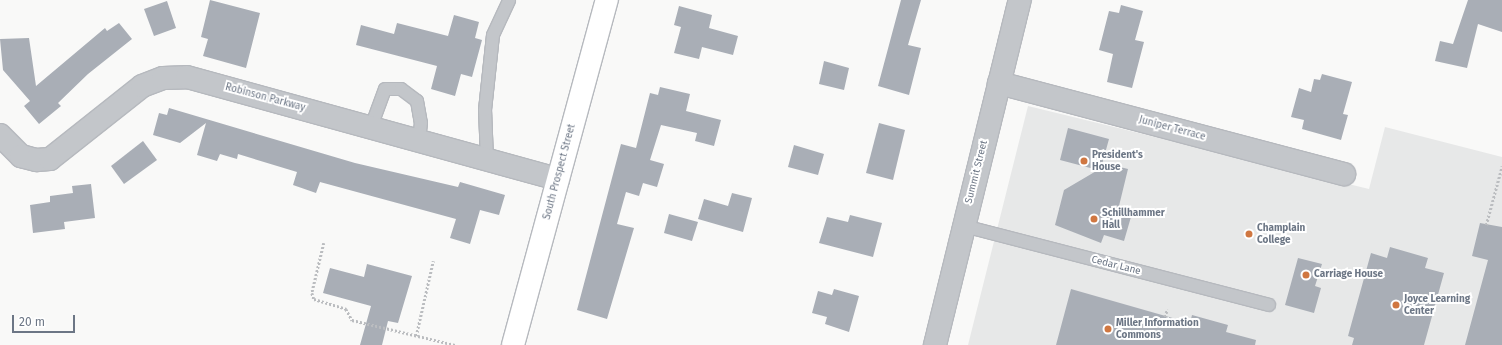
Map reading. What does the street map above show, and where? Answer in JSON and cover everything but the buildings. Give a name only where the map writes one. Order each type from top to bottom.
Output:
[{"type":"street","name":"South Prospect Street","points":[[513,345],[607,0]]},
{"type":"street","name":"Summit Street","points":[[935,345],[1020,0]]},
{"type":"street","name":"Robinson Parkway","points":[[0,135],[21,156],[36,160],[50,158],[142,86],[176,76],[200,80],[558,179]]},
{"type":"street","name":"Juniper Terrace","points":[[999,83],[1344,174]]},
{"type":"lane","points":[[487,159],[485,110],[493,35],[509,0]]},
{"type":"lane","points":[[371,127],[385,89],[401,89],[417,101],[421,122],[419,140]]},
{"type":"lane","name":"Cedar Lane","points":[[964,226],[1268,305]]},
{"type":"path","points":[[1486,225],[1502,166]]},
{"type":"path","points":[[324,243],[312,293],[314,298],[346,309],[352,320],[455,345]]},
{"type":"path","points":[[416,336],[433,261]]},
{"type":"path","points":[[1165,317],[1166,309]]},
{"type":"shaded area","name":"Champlain College","points":[[1028,106],[1369,189],[1385,127],[1502,157],[1502,345],[968,345]]},
{"type":"place","name":"President's House","points":[[1084,161]]},
{"type":"place","name":"Schillhammer Hall","points":[[1094,219]]},
{"type":"place","name":"Champlain College","points":[[1249,234]]},
{"type":"place","name":"Carriage House","points":[[1306,275]]},
{"type":"place","name":"Joyce Learning Center","points":[[1396,305]]},
{"type":"place","name":"Miller Information Commons","points":[[1108,329]]}]
